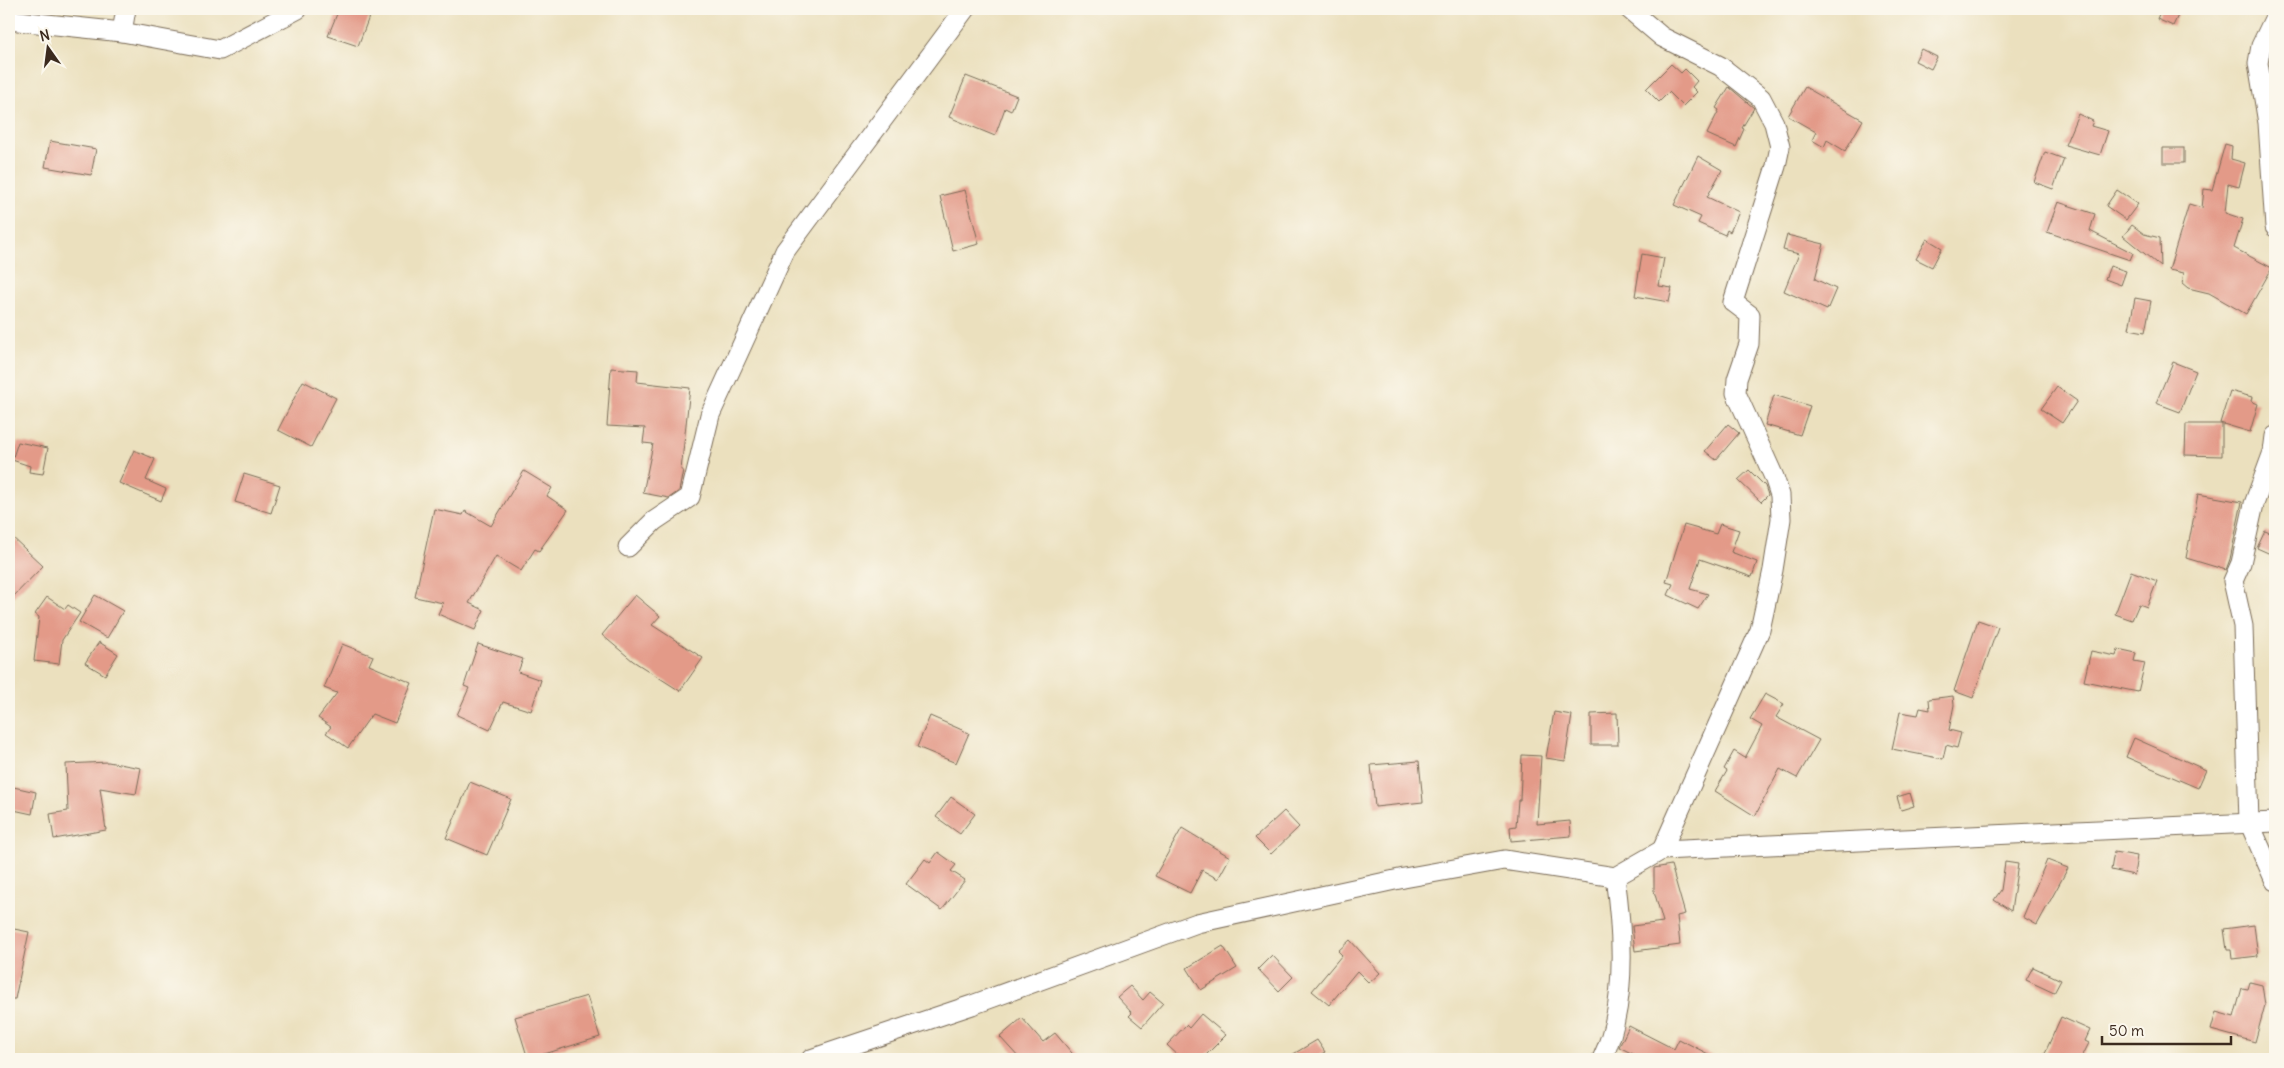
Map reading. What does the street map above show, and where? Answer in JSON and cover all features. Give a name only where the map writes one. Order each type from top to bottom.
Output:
[{"type":"street","points":[[122,32],[126,9]]},
{"type":"street","points":[[9,20],[122,32],[220,50],[298,9]]},
{"type":"street","points":[[628,546],[654,521],[690,497],[710,415],[785,251],[965,9]]},
{"type":"street","points":[[1629,9],[1662,37],[1720,66],[1761,98],[1774,122],[1780,147],[1776,166],[1732,302],[1750,315],[1749,344],[1736,392],[1780,495],[1781,519],[1773,570],[1760,630],[1662,850]]},
{"type":"street","points":[[2275,16],[2261,46],[2258,63],[2268,123],[2275,227]]},
{"type":"street","points":[[2275,436],[2273,452],[2254,504],[2241,563],[2233,581],[2243,626],[2249,822],[2275,881]]},
{"type":"street","points":[[811,1059],[972,1005],[1197,923],[1404,878],[1504,860],[1615,877],[1662,850],[2275,822]]},
{"type":"street","points":[[1602,1059],[1609,1044],[1618,1010],[1620,912],[1615,877]]},
{"type":"building","points":[[339,9],[346,9],[369,17],[358,46],[328,36]]},
{"type":"building","points":[[2161,9],[2181,9],[2173,26],[2157,19]]},
{"type":"building","points":[[1921,49],[1937,57],[1931,69],[1915,61]]},
{"type":"building","points":[[1671,64],[1681,73],[1685,69],[1697,81],[1692,87],[1697,92],[1683,106],[1669,92],[1659,102],[1646,89]]},
{"type":"building","points":[[966,76],[1017,96],[1011,111],[1005,108],[995,136],[949,117]]},
{"type":"building","points":[[1729,87],[1754,108],[1742,128],[1744,129],[1736,147],[1707,134],[1719,110],[1716,108]]},
{"type":"building","points":[[1805,87],[1863,120],[1845,151],[1827,140],[1824,147],[1812,140],[1816,132],[1788,116]]},
{"type":"building","points":[[2078,114],[2093,121],[2091,126],[2108,131],[2100,155],[2065,145]]},
{"type":"building","points":[[50,141],[96,149],[91,175],[45,167]]},
{"type":"building","points":[[2225,144],[2232,146],[2231,159],[2245,163],[2239,187],[2228,184],[2225,213],[2243,219],[2234,248],[2272,268],[2246,314],[2209,293],[2188,288],[2182,283],[2184,273],[2169,270],[2189,204],[2202,208],[2204,189],[2212,190]]},
{"type":"building","points":[[2163,148],[2184,148],[2184,163],[2163,163]]},
{"type":"building","points":[[2045,152],[2064,159],[2053,189],[2034,182]]},
{"type":"building","points":[[1698,156],[1722,170],[1707,197],[1739,212],[1730,232],[1727,230],[1725,235],[1698,223],[1701,217],[1674,205]]},
{"type":"building","points":[[965,190],[979,244],[953,251],[940,196]]},
{"type":"building","points":[[2117,190],[2138,204],[2126,220],[2106,206]]},
{"type":"building","points":[[2058,202],[2095,214],[2090,231],[2133,253],[2130,260],[2047,232]]},
{"type":"building","points":[[2132,225],[2144,234],[2160,238],[2161,267],[2123,236]]},
{"type":"building","points":[[1787,235],[1824,244],[1815,279],[1836,289],[1827,310],[1784,291],[1799,254],[1783,250]]},
{"type":"building","points":[[1927,239],[1942,248],[1932,267],[1916,259]]},
{"type":"building","points":[[1642,254],[1664,258],[1659,286],[1672,288],[1669,302],[1635,296]]},
{"type":"building","points":[[2110,266],[2126,271],[2121,285],[2105,279]]},
{"type":"building","points":[[2135,298],[2151,301],[2145,332],[2129,329]]},
{"type":"building","points":[[2173,362],[2196,371],[2180,412],[2156,403]]},
{"type":"building","points":[[611,368],[638,370],[637,382],[690,388],[681,470],[683,470],[679,491],[669,498],[643,493],[653,444],[643,443],[645,428],[607,426]]},
{"type":"building","points":[[303,381],[336,398],[311,447],[278,430]]},
{"type":"building","points":[[2057,387],[2077,401],[2062,423],[2041,409]]},
{"type":"building","points":[[2230,391],[2252,397],[2251,401],[2258,404],[2250,432],[2220,423]]},
{"type":"building","points":[[1774,395],[1810,406],[1800,435],[1765,425]]},
{"type":"building","points":[[1728,424],[1739,433],[1716,460],[1705,451]]},
{"type":"building","points":[[2186,424],[2222,424],[2222,456],[2185,455]]},
{"type":"building","points":[[18,442],[48,448],[43,474],[29,472],[30,466],[12,460]]},
{"type":"building","points":[[134,450],[155,459],[146,480],[166,489],[161,501],[119,483]]},
{"type":"building","points":[[1749,470],[1765,486],[1768,495],[1761,502],[1738,480]]},
{"type":"building","points":[[524,471],[552,488],[547,496],[568,510],[539,551],[535,549],[521,571],[496,556],[469,603],[484,610],[475,630],[438,614],[443,603],[415,597],[434,509],[463,515],[465,511],[491,526]]},
{"type":"building","points":[[244,474],[280,485],[271,513],[235,502]]},
{"type":"building","points":[[2198,494],[2242,502],[2226,570],[2186,558]]},
{"type":"building","points":[[1720,524],[1739,530],[1731,552],[1757,562],[1752,577],[1700,559],[1690,589],[1708,594],[1698,609],[1668,595],[1673,584],[1666,582],[1684,525],[1716,534]]},
{"type":"building","points":[[2265,531],[2275,535],[2275,556],[2257,548]]},
{"type":"building","points":[[9,534],[43,566],[9,601]]},
{"type":"building","points":[[2131,571],[2157,581],[2147,607],[2139,604],[2132,620],[2115,614]]},
{"type":"building","points":[[95,595],[123,611],[107,638],[79,622]]},
{"type":"building","points":[[635,595],[660,616],[652,625],[703,658],[680,691],[633,661],[602,635]]},
{"type":"building","points":[[47,597],[65,609],[68,605],[80,613],[62,640],[59,664],[34,661],[39,617],[35,614]]},
{"type":"building","points":[[1978,620],[1998,627],[1973,698],[1954,691]]},
{"type":"building","points":[[99,642],[118,654],[105,675],[85,663]]},
{"type":"building","points":[[342,644],[373,656],[369,665],[412,683],[395,723],[372,714],[348,748],[326,733],[331,727],[318,718],[337,693],[324,688]]},
{"type":"building","points":[[478,644],[523,659],[518,672],[541,680],[531,711],[503,702],[490,730],[457,715],[469,688],[464,686]]},
{"type":"building","points":[[2118,649],[2136,653],[2134,661],[2145,663],[2138,692],[2084,681],[2091,651],[2116,656]]},
{"type":"building","points":[[1765,694],[1784,704],[1776,717],[1819,740],[1797,778],[1780,769],[1755,816],[1715,791],[1727,771],[1724,769],[1734,751],[1745,758],[1762,726],[1750,719]]},
{"type":"building","points":[[1953,696],[1954,705],[1949,730],[1961,733],[1957,748],[1946,745],[1943,759],[1892,749],[1900,712],[1918,715],[1920,708],[1930,710],[1929,699]]},
{"type":"building","points":[[1554,712],[1572,715],[1565,761],[1546,758]]},
{"type":"building","points":[[1617,713],[1618,745],[1591,745],[1591,714]]},
{"type":"building","points":[[930,716],[969,733],[956,763],[917,747]]},
{"type":"building","points":[[2134,738],[2206,770],[2198,788],[2126,757]]},
{"type":"building","points":[[1522,755],[1541,756],[1537,824],[1570,821],[1571,836],[1511,841],[1510,827],[1516,826],[1518,800],[1520,800]]},
{"type":"building","points":[[1419,761],[1423,802],[1375,807],[1371,765]]},
{"type":"building","points":[[108,762],[141,768],[136,794],[100,788],[106,830],[54,839],[50,814],[68,811],[66,764]]},
{"type":"building","points":[[470,782],[511,799],[487,855],[446,838]]},
{"type":"building","points":[[9,786],[36,792],[32,814],[9,809]]},
{"type":"building","points":[[1910,793],[1914,806],[1901,810],[1897,797]]},
{"type":"building","points":[[951,797],[975,814],[960,834],[936,817]]},
{"type":"building","points":[[1284,811],[1299,827],[1271,854],[1255,838]]},
{"type":"building","points":[[1182,828],[1230,857],[1218,879],[1202,870],[1190,893],[1155,876]]},
{"type":"building","points":[[938,852],[956,865],[951,871],[965,880],[942,910],[906,884],[925,859],[930,863]]},
{"type":"building","points":[[2114,852],[2137,856],[2134,875],[2111,870]]},
{"type":"building","points":[[2047,860],[2068,868],[2037,925],[2023,917]]},
{"type":"building","points":[[2005,862],[2018,864],[2011,911],[1994,900],[2001,890]]},
{"type":"building","points":[[1671,865],[1685,914],[1677,916],[1680,945],[1635,951],[1632,926],[1663,922],[1654,891],[1654,868]]},
{"type":"building","points":[[2254,925],[2258,956],[2232,959],[2231,950],[2227,950],[2224,929]]},
{"type":"building","points":[[9,928],[29,932],[15,999],[9,999]]},
{"type":"building","points":[[1350,940],[1380,973],[1369,983],[1357,971],[1329,1005],[1312,991],[1342,955],[1338,951]]},
{"type":"building","points":[[1223,946],[1237,968],[1201,990],[1187,968]]},
{"type":"building","points":[[1272,955],[1293,977],[1279,991],[1258,969]]},
{"type":"building","points":[[2033,967],[2061,980],[2054,993],[2026,980]]},
{"type":"building","points":[[2250,982],[2262,985],[2265,1005],[2255,1042],[2211,1030],[2216,1012],[2234,1017],[2242,988],[2248,989]]},
{"type":"building","points":[[1130,986],[1143,1000],[1150,992],[1163,1003],[1142,1027],[1129,1016],[1132,1013],[1117,997]]},
{"type":"building","points":[[587,996],[600,1037],[528,1059],[515,1017]]},
{"type":"building","points":[[1201,1014],[1226,1035],[1202,1059],[1182,1059],[1167,1045],[1186,1025],[1189,1028]]},
{"type":"building","points":[[2061,1017],[2090,1030],[2085,1041],[2089,1043],[2081,1059],[2054,1059],[2044,1055]]},
{"type":"building","points":[[1022,1018],[1043,1042],[1055,1033],[1077,1059],[1020,1059],[1000,1037]]},
{"type":"building","points":[[1629,1026],[1674,1049],[1679,1039],[1718,1059],[1643,1059],[1619,1047]]},
{"type":"building","points":[[1317,1040],[1325,1052],[1313,1059],[1285,1059]]}]
